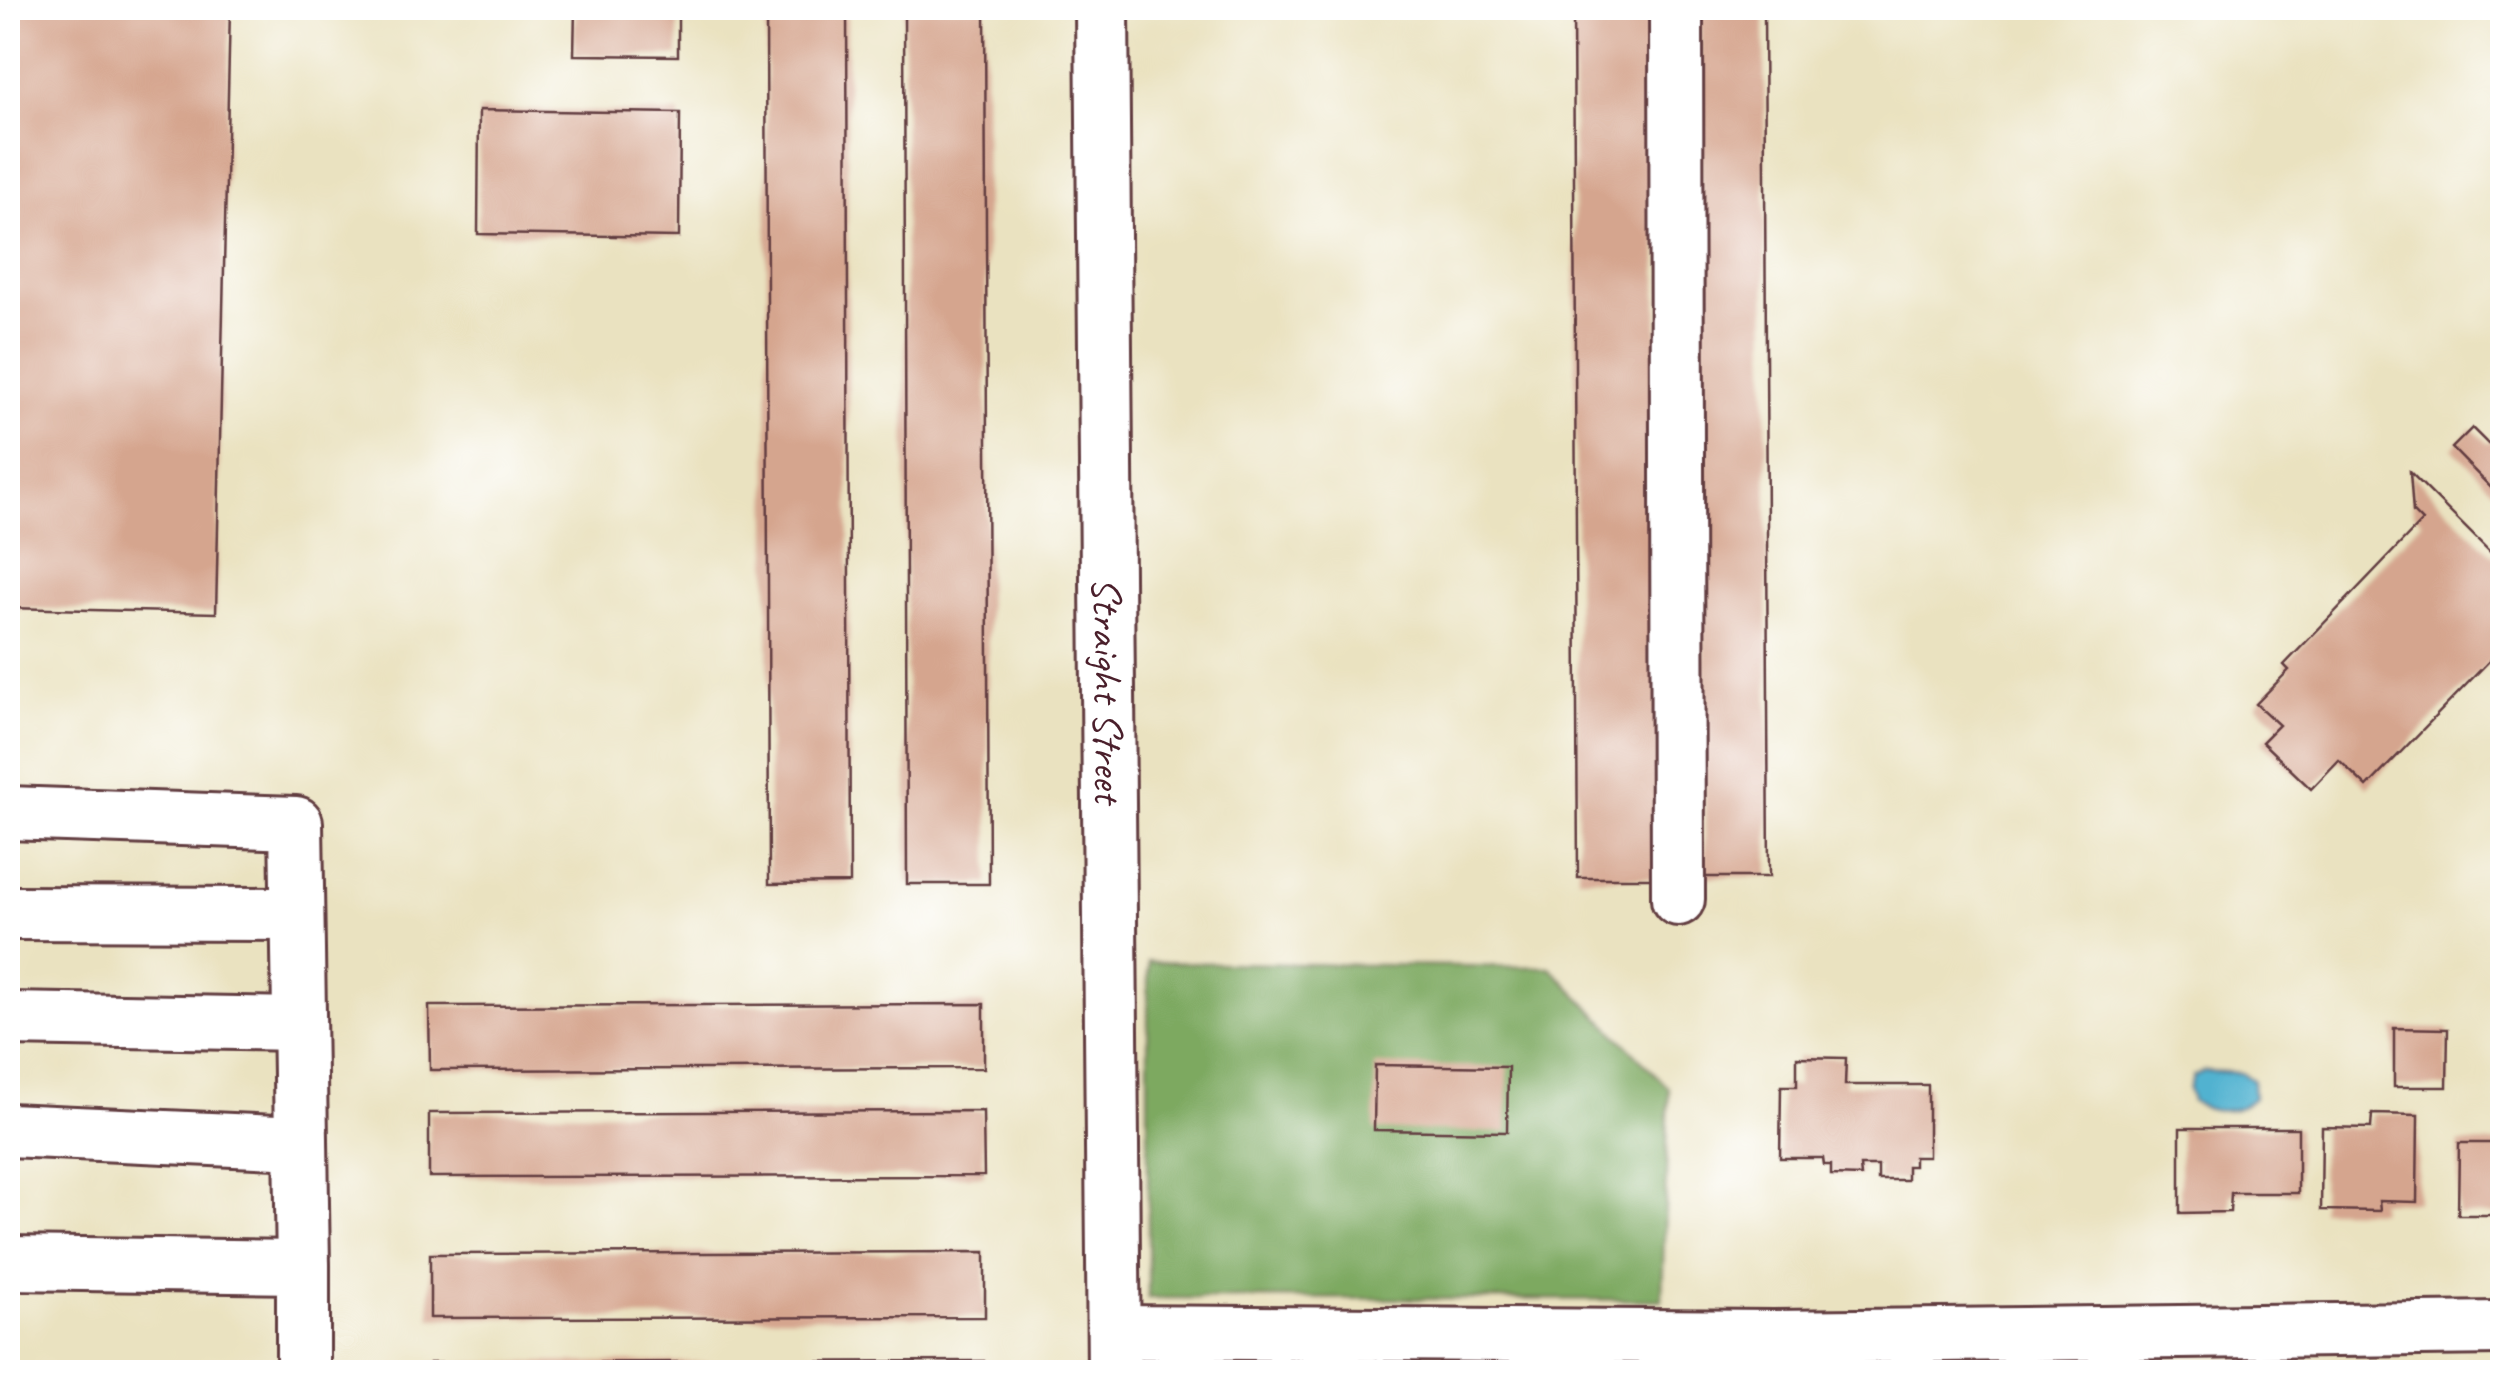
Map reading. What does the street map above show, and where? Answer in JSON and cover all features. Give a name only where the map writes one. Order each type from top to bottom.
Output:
[{"type":"street","name":"Straight Street","points":[[1102,8],[1114,1352]]},
{"type":"street","points":[[1676,8],[1678,900]]},
{"type":"street","points":[[8,814],[296,824],[303,1372]]},
{"type":"street","points":[[8,913],[297,914]]},
{"type":"street","points":[[8,1019],[299,1024]]},
{"type":"street","points":[[8,1130],[301,1143]]},
{"type":"street","points":[[8,1263],[303,1266]]},
{"type":"street","points":[[1114,1352],[2502,1328]]},
{"type":"green space","points":[[1148,962],[1550,967],[1669,1088],[1662,1300],[1148,1298]]},
{"type":"water","points":[[2205,1071],[2242,1073],[2253,1080],[2254,1098],[2232,1110],[2199,1106],[2192,1101],[2189,1089],[2193,1076]]},
{"type":"building","points":[[16,8],[230,8],[216,613],[8,608]]},
{"type":"building","points":[[575,8],[678,8],[678,56],[574,55]]},
{"type":"building","points":[[766,8],[847,8],[850,883],[769,884]]},
{"type":"building","points":[[904,8],[985,8],[989,884],[907,884]]},
{"type":"building","points":[[1573,8],[1656,8],[1660,878],[1578,878]]},
{"type":"building","points":[[1700,8],[1764,8],[1769,877],[1705,877]]},
{"type":"building","points":[[479,110],[680,113],[679,237],[478,234]]},
{"type":"building","points":[[2472,428],[2488,444],[2502,430],[2502,499],[2452,448]]},
{"type":"building","points":[[2410,472],[2494,556],[2502,547],[2502,654],[2496,654],[2367,787],[2339,760],[2311,789],[2262,742],[2279,725],[2256,704],[2289,670],[2284,665],[2422,521],[2413,512]]},
{"type":"building","points":[[984,1004],[984,1068],[430,1070],[429,1006]]},
{"type":"building","points":[[2394,1028],[2448,1029],[2447,1087],[2394,1087]]},
{"type":"building","points":[[1797,1057],[1846,1058],[1845,1085],[1928,1085],[1928,1157],[1914,1157],[1914,1166],[1907,1166],[1907,1180],[1878,1180],[1878,1166],[1860,1166],[1861,1176],[1831,1175],[1831,1165],[1824,1165],[1823,1158],[1780,1158],[1781,1086],[1797,1086]]},
{"type":"building","points":[[1375,1065],[1508,1067],[1507,1132],[1374,1130]]},
{"type":"building","points":[[983,1111],[984,1176],[429,1177],[429,1113]]},
{"type":"building","points":[[2372,1114],[2418,1115],[2417,1202],[2379,1201],[2380,1211],[2321,1210],[2322,1127],[2371,1128]]},
{"type":"building","points":[[2180,1128],[2298,1128],[2298,1193],[2231,1193],[2230,1212],[2180,1213]]},
{"type":"building","points":[[2459,1143],[2502,1143],[2502,1215],[2458,1215]]},
{"type":"building","points":[[985,1252],[985,1317],[430,1318],[430,1254]]},
{"type":"building","points":[[984,1361],[984,1372],[430,1372],[430,1363]]}]
